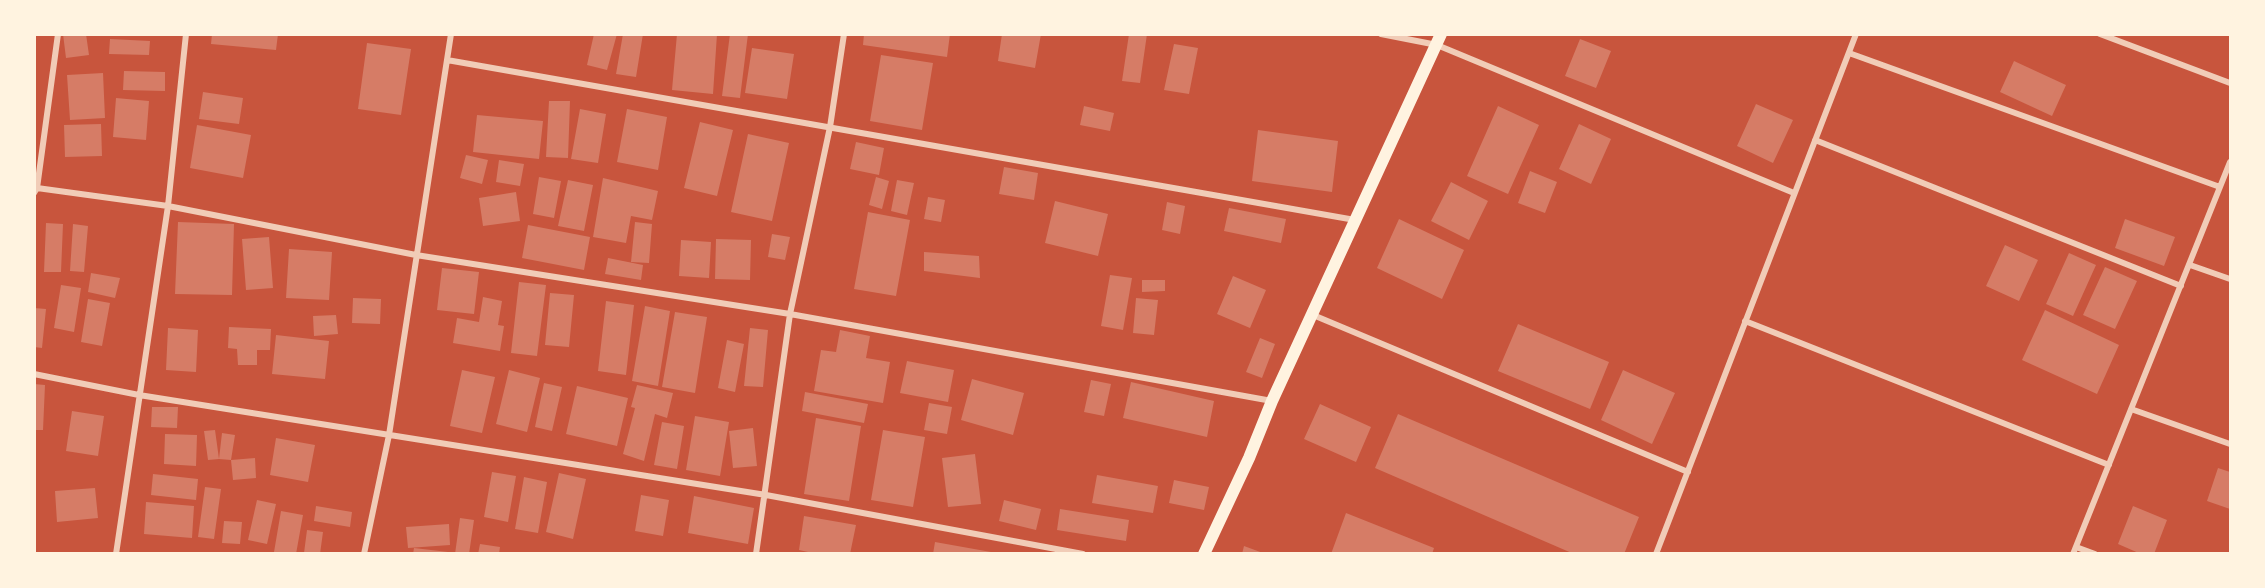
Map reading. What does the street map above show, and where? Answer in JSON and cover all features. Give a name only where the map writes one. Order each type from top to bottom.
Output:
[{"type":"main road","points":[[1204,554],[1439,40]]},
{"type":"street","points":[[58,34],[36,191],[168,207],[416,255],[790,314],[1272,401]]},
{"type":"street","points":[[116,554],[168,207],[186,34]]},
{"type":"street","points":[[364,554],[389,435],[451,34]]},
{"type":"street","points":[[756,554],[790,314],[830,127],[844,34]]},
{"type":"street","points":[[1382,34],[1439,40],[1794,193]]},
{"type":"street","points":[[1656,554],[1856,34]]},
{"type":"street","points":[[2100,34],[2230,83]]},
{"type":"street","points":[[1849,53],[2220,187]]},
{"type":"street","points":[[447,60],[1356,220]]},
{"type":"street","points":[[1815,140],[2181,286]]},
{"type":"street","points":[[2095,554],[2075,550],[2230,162]]},
{"type":"street","points":[[2190,265],[2230,279]]},
{"type":"street","points":[[1313,315],[1688,472]]},
{"type":"street","points":[[1745,321],[2109,465]]},
{"type":"street","points":[[34,374],[139,395],[766,495],[1083,554]]},
{"type":"street","points":[[2131,409],[2230,444]]},
{"type":"building","points":[[63,34],[86,34],[89,55],[66,58]]},
{"type":"building","points":[[212,34],[278,34],[276,50],[211,44]]},
{"type":"building","points":[[594,34],[617,34],[607,70],[587,65]]},
{"type":"building","points":[[623,34],[643,34],[636,77],[616,74]]},
{"type":"building","points":[[677,34],[717,34],[713,94],[672,90]]},
{"type":"building","points":[[730,34],[748,34],[740,98],[722,96]]},
{"type":"building","points":[[864,34],[950,34],[947,57],[863,45]]},
{"type":"building","points":[[1002,34],[1041,34],[1035,68],[998,61]]},
{"type":"building","points":[[1129,34],[1147,34],[1140,83],[1122,81]]},
{"type":"building","points":[[110,39],[150,41],[149,55],[109,54]]},
{"type":"building","points":[[1580,39],[1611,51],[1596,88],[1565,76]]},
{"type":"building","points":[[367,43],[411,49],[401,115],[358,109]]},
{"type":"building","points":[[1174,44],[1198,48],[1189,94],[1164,90]]},
{"type":"building","points":[[752,48],[794,54],[787,99],[745,93]]},
{"type":"building","points":[[881,55],[933,63],[922,130],[870,121]]},
{"type":"building","points":[[2014,61],[2066,85],[2052,116],[2000,92]]},
{"type":"building","points":[[124,71],[165,72],[165,91],[123,90]]},
{"type":"building","points":[[103,73],[105,118],[70,120],[67,75]]},
{"type":"building","points":[[203,92],[243,98],[239,124],[199,119]]},
{"type":"building","points":[[116,98],[149,101],[146,140],[113,137]]},
{"type":"building","points":[[549,101],[570,101],[568,158],[546,157]]},
{"type":"building","points":[[1756,104],[1793,120],[1773,163],[1737,146]]},
{"type":"building","points":[[1084,106],[1114,113],[1110,131],[1080,125]]},
{"type":"building","points":[[1498,106],[1539,125],[1508,194],[1467,176]]},
{"type":"building","points":[[580,109],[606,114],[598,163],[571,159]]},
{"type":"building","points":[[627,109],[667,117],[658,170],[617,162]]},
{"type":"building","points":[[477,115],[543,121],[539,159],[473,152]]},
{"type":"building","points":[[700,122],[733,130],[717,196],[684,188]]},
{"type":"building","points":[[101,124],[102,156],[65,157],[64,125]]},
{"type":"building","points":[[1579,124],[1611,139],[1591,184],[1559,169]]},
{"type":"building","points":[[197,125],[251,135],[243,178],[190,168]]},
{"type":"building","points":[[1258,130],[1338,141],[1332,192],[1252,181]]},
{"type":"building","points":[[748,134],[789,143],[772,221],[731,212]]},
{"type":"building","points":[[856,142],[884,148],[879,175],[850,169]]},
{"type":"building","points":[[466,155],[488,160],[482,184],[460,178]]},
{"type":"building","points":[[499,160],[524,164],[520,186],[496,182]]},
{"type":"building","points":[[1004,167],[1038,173],[1034,200],[999,194]]},
{"type":"building","points":[[1530,171],[1557,182],[1545,213],[1518,203]]},
{"type":"building","points":[[539,177],[561,181],[554,218],[533,214]]},
{"type":"building","points":[[876,177],[889,181],[882,209],[869,205]]},
{"type":"building","points":[[603,178],[658,191],[652,220],[631,216],[626,243],[593,237]]},
{"type":"building","points":[[568,180],[593,185],[584,231],[558,226]]},
{"type":"building","points":[[897,180],[914,183],[907,215],[891,211]]},
{"type":"building","points":[[1451,182],[1488,201],[1469,240],[1431,221]]},
{"type":"building","points":[[516,192],[520,221],[483,226],[479,198]]},
{"type":"building","points":[[928,197],[945,200],[941,222],[924,219]]},
{"type":"building","points":[[1055,201],[1108,214],[1098,256],[1045,243]]},
{"type":"building","points":[[1167,202],[1185,206],[1180,234],[1162,230]]},
{"type":"building","points":[[1229,208],[1286,219],[1281,243],[1224,231]]},
{"type":"building","points":[[868,212],[910,220],[896,296],[854,289]]},
{"type":"building","points":[[1399,219],[1464,250],[1442,299],[1377,268]]},
{"type":"building","points":[[2125,219],[2175,237],[2164,266],[2115,248]]},
{"type":"building","points":[[178,222],[234,224],[232,295],[175,294]]},
{"type":"building","points":[[635,222],[652,224],[649,263],[631,262]]},
{"type":"building","points":[[46,223],[63,224],[61,272],[44,272]]},
{"type":"building","points":[[73,224],[88,226],[84,272],[70,271]]},
{"type":"building","points":[[528,225],[590,237],[584,270],[522,258]]},
{"type":"building","points":[[772,234],[790,237],[785,260],[768,257]]},
{"type":"building","points":[[269,237],[273,288],[246,290],[242,239]]},
{"type":"building","points":[[716,239],[751,240],[750,280],[715,279]]},
{"type":"building","points":[[681,240],[711,242],[709,278],[679,276]]},
{"type":"building","points":[[2005,245],[2038,260],[2019,301],[1986,286]]},
{"type":"building","points":[[289,249],[332,252],[329,300],[286,298]]},
{"type":"building","points":[[924,252],[979,256],[980,278],[924,271]]},
{"type":"building","points":[[2069,253],[2096,265],[2073,316],[2046,304]]},
{"type":"building","points":[[608,258],[643,265],[641,280],[605,274]]},
{"type":"building","points":[[2105,267],[2137,281],[2115,329],[2083,315]]},
{"type":"building","points":[[442,268],[479,272],[474,314],[437,310]]},
{"type":"building","points":[[91,273],[120,278],[115,298],[88,292]]},
{"type":"building","points":[[1110,275],[1132,278],[1123,330],[1101,326]]},
{"type":"building","points":[[1233,276],[1266,290],[1250,328],[1217,314]]},
{"type":"building","points":[[1142,280],[1165,280],[1165,291],[1142,292]]},
{"type":"building","points":[[519,282],[546,285],[537,356],[511,353]]},
{"type":"building","points":[[61,285],[81,288],[74,332],[54,328]]},
{"type":"building","points":[[550,293],[574,295],[569,347],[545,345]]},
{"type":"building","points":[[483,297],[502,301],[498,325],[504,326],[500,351],[453,343],[457,318],[479,322]]},
{"type":"building","points":[[353,298],[381,299],[380,324],[352,323]]},
{"type":"building","points":[[1136,298],[1158,300],[1154,335],[1133,333]]},
{"type":"building","points":[[88,299],[110,303],[102,346],[81,342]]},
{"type":"building","points":[[606,301],[634,305],[626,375],[598,371]]},
{"type":"building","points":[[645,306],[670,311],[658,386],[632,381]]},
{"type":"building","points":[[34,308],[46,309],[42,348],[34,347]]},
{"type":"building","points":[[2045,310],[2119,345],[2097,394],[2022,360]]},
{"type":"building","points":[[675,312],[707,317],[695,393],[662,387]]},
{"type":"building","points":[[336,315],[338,334],[314,336],[313,316]]},
{"type":"building","points":[[1518,324],[1609,362],[1590,409],[1498,371]]},
{"type":"building","points":[[229,327],[271,329],[270,350],[257,350],[257,365],[238,365],[237,349],[228,348]]},
{"type":"building","points":[[168,328],[198,330],[196,372],[166,370]]},
{"type":"building","points":[[750,328],[768,330],[763,387],[744,386]]},
{"type":"building","points":[[840,330],[870,336],[866,358],[890,362],[883,403],[814,391],[821,350],[836,352]]},
{"type":"building","points":[[276,335],[329,341],[325,379],[272,374]]},
{"type":"building","points":[[1260,338],[1275,344],[1262,378],[1246,372]]},
{"type":"building","points":[[727,340],[744,344],[735,392],[718,388]]},
{"type":"building","points":[[907,361],[954,370],[948,402],[900,393]]},
{"type":"building","points":[[462,370],[495,377],[482,433],[450,426]]},
{"type":"building","points":[[509,370],[540,378],[527,432],[496,424]]},
{"type":"building","points":[[1623,370],[1675,393],[1652,444],[1601,420]]},
{"type":"building","points":[[972,379],[1024,393],[1013,435],[961,420]]},
{"type":"building","points":[[1091,380],[1111,384],[1104,416],[1084,412]]},
{"type":"building","points":[[1131,382],[1214,401],[1207,437],[1123,418]]},
{"type":"building","points":[[544,383],[562,387],[552,431],[535,427]]},
{"type":"building","points":[[34,384],[45,385],[43,430],[34,430]]},
{"type":"building","points":[[637,385],[673,393],[667,418],[655,414],[644,461],[623,454],[635,408],[631,407]]},
{"type":"building","points":[[577,386],[628,398],[617,446],[566,434]]},
{"type":"building","points":[[805,392],[868,404],[864,423],[802,411]]},
{"type":"building","points":[[929,403],[952,407],[947,434],[924,430]]},
{"type":"building","points":[[1320,404],[1371,427],[1356,462],[1304,439]]},
{"type":"building","points":[[152,407],[178,407],[177,428],[151,427]]},
{"type":"building","points":[[72,411],[104,416],[98,456],[66,451]]},
{"type":"building","points":[[1398,414],[1639,517],[1624,554],[1574,554],[1375,468]]},
{"type":"building","points":[[695,416],[729,422],[720,476],[686,470]]},
{"type":"building","points":[[816,418],[861,426],[849,501],[804,494]]},
{"type":"building","points":[[662,422],[684,426],[677,469],[654,465]]},
{"type":"building","points":[[753,428],[757,466],[733,468],[729,431]]},
{"type":"building","points":[[215,430],[219,459],[208,460],[204,431]]},
{"type":"building","points":[[883,430],[925,437],[913,507],[871,500]]},
{"type":"building","points":[[222,433],[235,435],[231,460],[219,459]]},
{"type":"building","points":[[165,434],[197,435],[196,466],[164,464]]},
{"type":"building","points":[[276,438],[315,445],[308,482],[270,475]]},
{"type":"building","points":[[975,454],[981,504],[948,507],[942,458]]},
{"type":"building","points":[[255,458],[256,478],[233,480],[231,460]]},
{"type":"building","points":[[2218,468],[2230,472],[2230,509],[2207,501]]},
{"type":"building","points":[[492,472],[516,476],[508,522],[484,517]]},
{"type":"building","points":[[559,473],[586,479],[573,539],[546,532]]},
{"type":"building","points":[[153,474],[198,479],[196,500],[151,495]]},
{"type":"building","points":[[1097,475],[1158,486],[1153,513],[1092,503]]},
{"type":"building","points":[[524,477],[547,482],[538,533],[515,529]]},
{"type":"building","points":[[1174,480],[1209,487],[1204,510],[1169,503]]},
{"type":"building","points":[[205,487],[221,489],[214,539],[198,537]]},
{"type":"building","points":[[95,488],[98,518],[57,522],[55,491]]},
{"type":"building","points":[[641,495],[669,500],[663,536],[635,531]]},
{"type":"building","points":[[694,496],[754,508],[748,544],[688,533]]},
{"type":"building","points":[[257,500],[276,504],[267,544],[248,540]]},
{"type":"building","points":[[1004,500],[1041,509],[1036,530],[999,521]]},
{"type":"building","points":[[146,502],[194,506],[192,538],[144,534]]},
{"type":"building","points":[[316,506],[352,512],[350,527],[314,521]]},
{"type":"building","points":[[2133,506],[2167,520],[2154,554],[2141,554],[2118,544]]},
{"type":"building","points":[[1060,509],[1129,520],[1126,541],[1057,530]]},
{"type":"building","points":[[281,511],[303,515],[296,554],[274,552]]},
{"type":"building","points":[[1346,513],[1434,548],[1432,554],[1331,554]]},
{"type":"building","points":[[804,516],[856,525],[850,554],[817,554],[799,550]]},
{"type":"building","points":[[460,518],[474,520],[469,554],[455,554]]},
{"type":"building","points":[[224,521],[242,522],[240,544],[222,543]]},
{"type":"building","points":[[449,524],[450,545],[408,548],[406,527]]},
{"type":"building","points":[[307,530],[323,532],[320,554],[304,553]]},
{"type":"building","points":[[935,542],[991,552],[991,554],[933,554]]},
{"type":"building","points":[[480,544],[500,547],[499,554],[478,554]]},
{"type":"building","points":[[1244,546],[1263,553],[1263,554],[1242,554]]},
{"type":"building","points":[[414,548],[448,552],[448,554],[413,554]]}]
